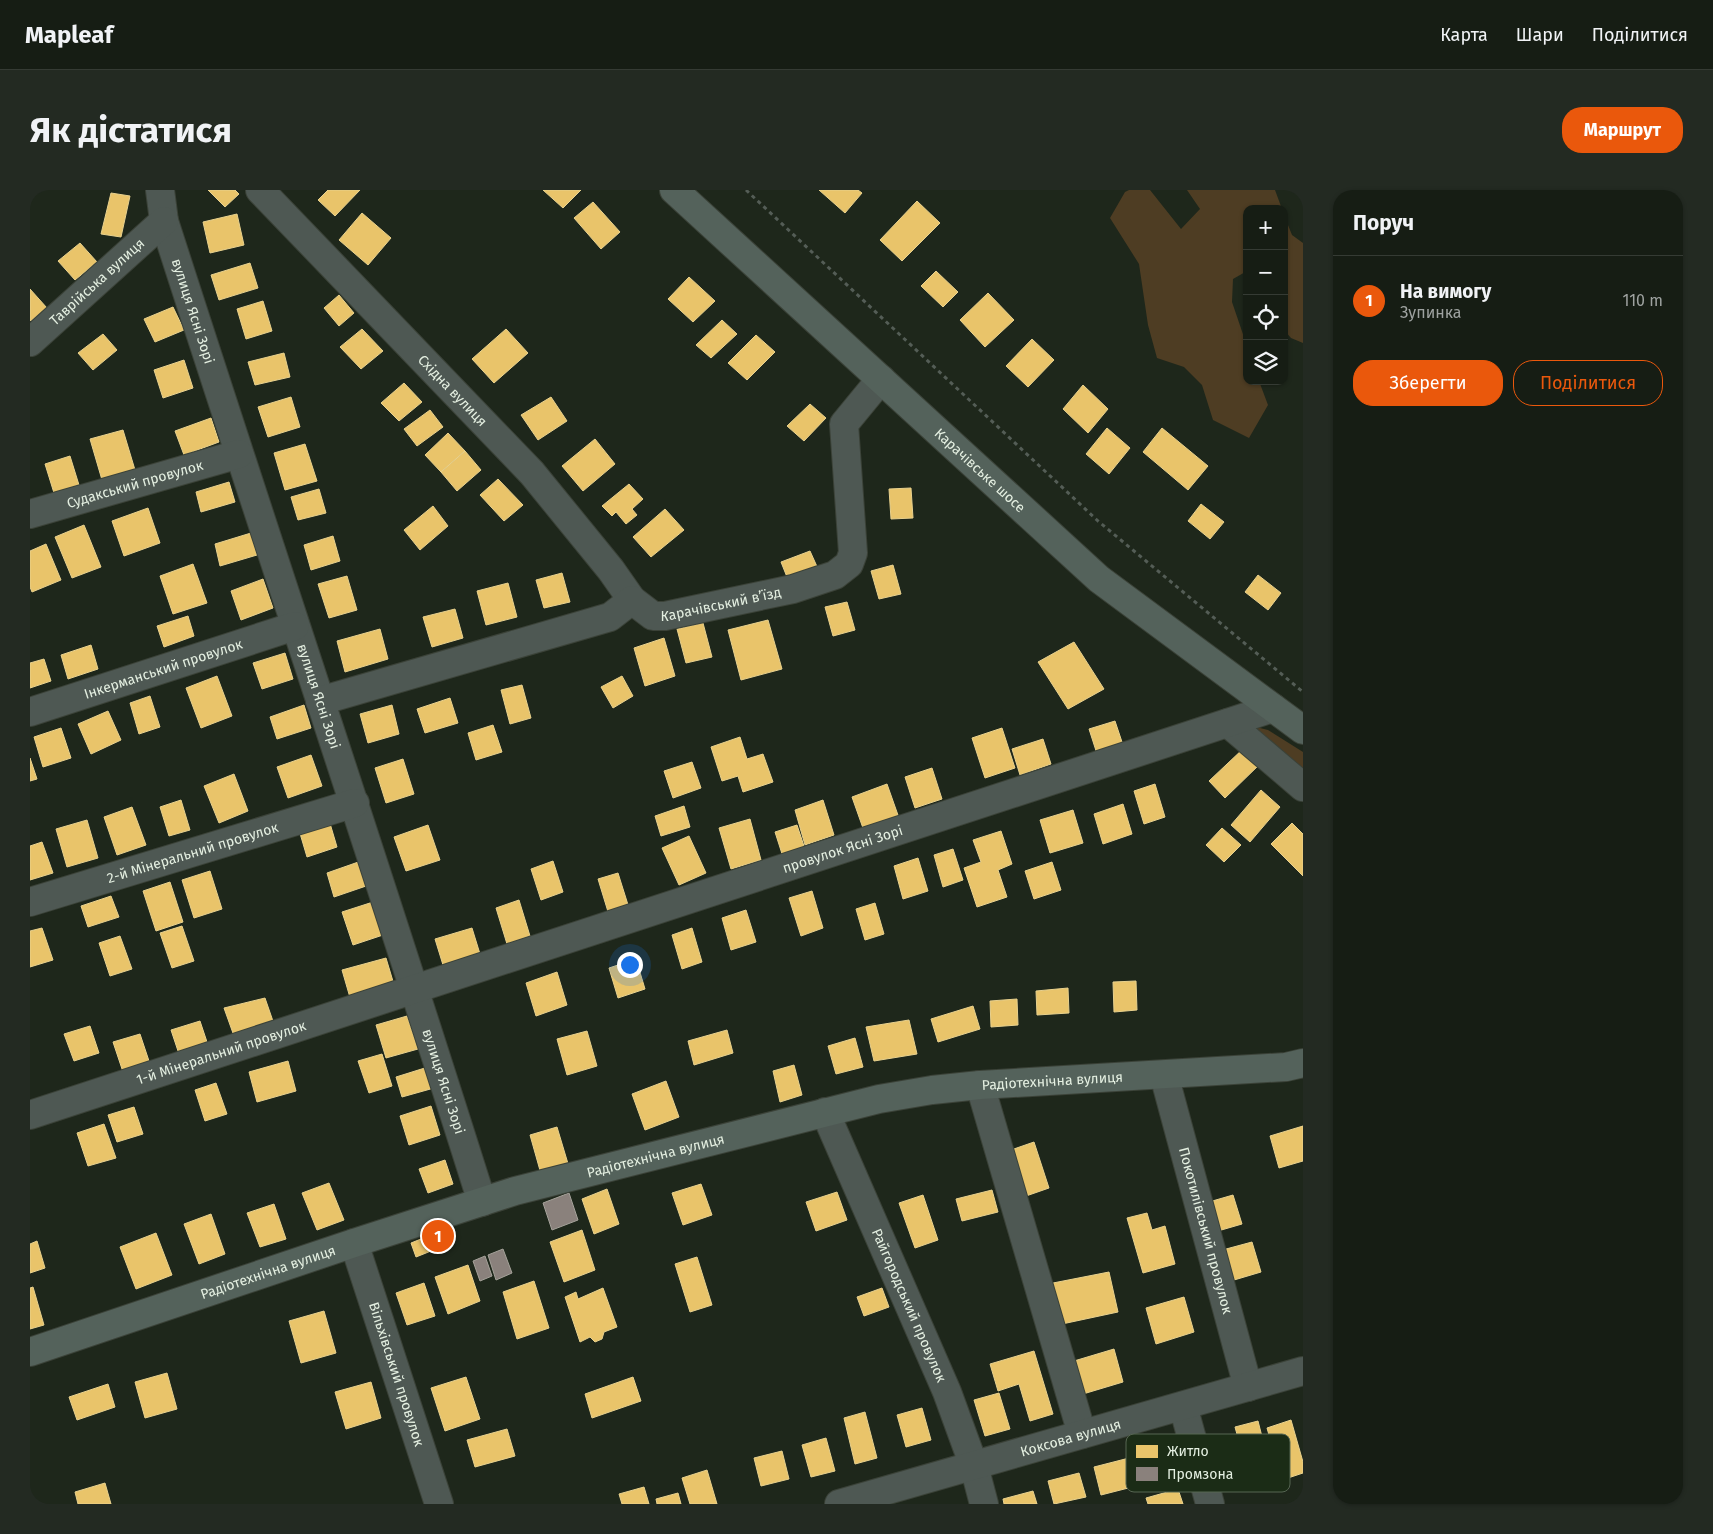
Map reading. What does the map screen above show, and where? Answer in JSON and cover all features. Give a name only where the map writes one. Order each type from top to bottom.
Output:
[{"type":"main road","name":"Карачівське шосе","points":[[674,190],[1099,579],[1303,730]]},
{"type":"main road","name":"Радіотехнічна вулиця","points":[[30,1352],[515,1191],[879,1099],[980,1084],[1164,1075],[1286,1067],[1303,1063]]},
{"type":"street","name":"вулиця Ясні Зорі","points":[[160,190],[164,221],[295,626],[355,803],[482,1202]]},
{"type":"street","name":"Східна вулиця","points":[[260,190],[532,473],[611,570],[632,600]]},
{"type":"street","name":"Таврійська вулиця","points":[[30,342],[164,221]]},
{"type":"street","name":"Карачівський в’їзд","points":[[632,600],[653,616],[674,615],[793,589],[835,575],[849,564],[853,553],[844,424],[881,379]]},
{"type":"street","name":"Судакський провулок","points":[[30,514],[239,454]]},
{"type":"street","points":[[320,701],[610,617],[632,600]]},
{"type":"street","name":"Інкерманський провулок","points":[[30,712],[295,626]]},
{"type":"street","name":"провулок Ясні Зорі","points":[[413,990],[1273,708]]},
{"type":"street","points":[[1228,723],[1303,787]]},
{"type":"street","name":"2-й Мінеральний провулок","points":[[30,902],[355,803]]},
{"type":"street","name":"1-й Мінеральний провулок","points":[[30,1114],[413,990]]},
{"type":"street","name":"Покотилівський провулок","points":[[1164,1075],[1248,1387]]},
{"type":"street","points":[[980,1084],[1082,1434]]},
{"type":"street","name":"Райгородський провулок","points":[[825,1112],[948,1392],[974,1466],[984,1504]]},
{"type":"street","name":"Вільхівський провулок","points":[[354,1243],[439,1504]]},
{"type":"street","name":"Коксова вулиця","points":[[839,1504],[1303,1371]]},
{"type":"street","points":[[1182,1406],[1190,1434]]},
{"type":"path","points":[[746,190],[1098,521],[1303,692]]},
{"type":"shaded area","points":[[1129,190],[1150,190],[1181,229],[1200,209],[1187,190],[1275,190],[1281,205],[1243,205],[1243,273],[1233,279],[1232,302],[1243,334],[1243,385],[1260,385],[1268,405],[1249,438],[1213,420],[1202,385],[1184,367],[1157,358],[1148,325],[1139,264],[1110,218],[1125,192]]},
{"type":"shaded area","points":[[1288,225],[1292,235],[1303,243],[1303,343],[1291,338],[1288,335]]},
{"type":"shaded area","points":[[1252,726],[1268,730],[1303,752],[1303,781]]},
{"type":"building: Житло","points":[[208,190],[235,190],[239,194],[225,207]]},
{"type":"building: Житло","points":[[328,190],[360,190],[335,216],[318,200]]},
{"type":"building: Житло","points":[[543,190],[581,190],[563,208]]},
{"type":"building: Житло","points":[[819,190],[858,190],[862,193],[845,213]]},
{"type":"building: Житло","points":[[111,193],[130,196],[121,237],[101,234]]},
{"type":"building: Житло","points":[[917,201],[940,223],[902,261],[880,240]]},
{"type":"building: Житло","points":[[593,202],[620,232],[601,249],[574,218]]},
{"type":"building: Житло","points":[[362,213],[391,238],[368,265],[339,240]]},
{"type":"building: Житло","points":[[237,214],[244,245],[210,253],[203,222]]},
{"type":"building: Житло","points":[[80,243],[97,262],[75,280],[58,261]]},
{"type":"building: Житло","points":[[250,263],[258,288],[219,300],[211,275]]},
{"type":"building: Житло","points":[[936,271],[958,292],[943,307],[921,286]]},
{"type":"building: Житло","points":[[689,277],[715,301],[693,322],[668,299]]},
{"type":"building: Житло","points":[[30,289],[47,308],[31,321],[30,320]]},
{"type":"building: Житло","points":[[988,293],[1014,320],[985,347],[960,320]]},
{"type":"building: Житло","points":[[339,295],[354,313],[339,326],[324,308]]},
{"type":"building: Житло","points":[[263,301],[272,331],[246,339],[237,309]]},
{"type":"building: Житло","points":[[173,307],[184,330],[155,342],[144,319]]},
{"type":"building: Житло","points":[[722,320],[737,334],[711,358],[696,345]]},
{"type":"building: Житло","points":[[362,329],[383,351],[361,369],[340,347]]},
{"type":"building: Житло","points":[[506,329],[528,353],[494,383],[472,359]]},
{"type":"building: Житло","points":[[103,334],[117,350],[93,370],[78,353]]},
{"type":"building: Житло","points":[[756,335],[775,352],[747,380],[728,363]]},
{"type":"building: Житло","points":[[1032,339],[1054,360],[1028,387],[1006,366]]},
{"type":"building: Житло","points":[[284,353],[290,377],[255,385],[248,362]]},
{"type":"building: Житло","points":[[184,360],[193,388],[163,398],[154,370]]},
{"type":"building: Житло","points":[[404,383],[422,402],[399,421],[381,403]]},
{"type":"building: Житло","points":[[1083,385],[1108,409],[1088,433],[1063,409]]},
{"type":"building: Житло","points":[[291,397],[300,427],[268,437],[258,407]]},
{"type":"building: Житло","points":[[551,397],[567,421],[538,440],[521,415]]},
{"type":"building: Житло","points":[[810,404],[826,418],[804,441],[787,426]]},
{"type":"building: Житло","points":[[430,410],[443,427],[417,446],[404,429]]},
{"type":"building: Житло","points":[[211,418],[219,442],[184,455],[175,431]]},
{"type":"building: Житло","points":[[1107,428],[1130,448],[1109,474],[1086,454]]},
{"type":"building: Житло","points":[[1162,428],[1208,466],[1188,490],[1143,452]]},
{"type":"building: Житло","points":[[123,430],[135,470],[102,480],[90,439]]},
{"type":"building: Житло","points":[[448,433],[465,451],[441,472],[425,455]]},
{"type":"building: Житло","points":[[595,439],[615,464],[583,491],[562,466]]},
{"type":"building: Житло","points":[[305,444],[317,481],[285,490],[274,453]]},
{"type":"building: Житло","points":[[465,451],[481,470],[457,491],[441,472]]},
{"type":"building: Житло","points":[[70,456],[79,485],[54,493],[45,464]]},
{"type":"building: Житло","points":[[498,479],[523,505],[504,521],[480,495]]},
{"type":"building: Житло","points":[[229,482],[235,502],[201,512],[196,492]]},
{"type":"building: Житло","points":[[629,484],[643,499],[632,509],[637,515],[626,524],[616,512],[612,516],[602,506]]},
{"type":"building: Житло","points":[[911,488],[913,518],[891,519],[889,489]]},
{"type":"building: Житло","points":[[319,489],[326,513],[298,520],[291,497]]},
{"type":"building: Житло","points":[[1201,504],[1224,522],[1210,539],[1188,521]]},
{"type":"building: Житло","points":[[433,506],[448,526],[420,550],[404,530]]},
{"type":"building: Житло","points":[[148,508],[160,543],[124,556],[112,521]]},
{"type":"building: Житло","points":[[665,509],[684,530],[651,557],[633,537]]},
{"type":"building: Житло","points":[[84,525],[101,567],[72,578],[55,537]]},
{"type":"building: Житло","points":[[251,533],[257,555],[220,566],[215,544]]},
{"type":"building: Житло","points":[[333,536],[340,561],[311,570],[304,545]]},
{"type":"building: Житло","points":[[46,544],[61,580],[32,592],[30,587],[30,551]]},
{"type":"building: Житло","points":[[810,551],[819,571],[789,582],[781,562]]},
{"type":"building: Житло","points":[[193,564],[207,603],[173,614],[160,576]]},
{"type":"building: Житло","points":[[893,565],[901,594],[879,599],[871,571]]},
{"type":"building: Житло","points":[[562,573],[570,602],[544,608],[536,580]]},
{"type":"building: Житло","points":[[1258,575],[1281,593],[1268,610],[1245,592]]},
{"type":"building: Житло","points":[[347,576],[357,610],[329,618],[318,584]]},
{"type":"building: Житло","points":[[263,579],[273,608],[241,620],[231,591]]},
{"type":"building: Житло","points":[[508,583],[517,617],[486,625],[477,591]]},
{"type":"building: Житло","points":[[847,602],[855,630],[833,636],[825,607]]},
{"type":"building: Житло","points":[[455,609],[463,638],[432,647],[423,617]]},
{"type":"building: Житло","points":[[188,616],[194,636],[164,647],[157,626]]},
{"type":"building: Житло","points":[[768,620],[782,669],[741,680],[728,630]]},
{"type":"building: Житло","points":[[703,623],[712,657],[686,663],[677,629]]},
{"type":"building: Житло","points":[[380,629],[388,659],[345,672],[337,641]]},
{"type":"building: Житло","points":[[664,638],[675,676],[645,686],[634,648]]},
{"type":"building: Житло","points":[[1074,642],[1104,689],[1068,709],[1038,662]]},
{"type":"building: Житло","points":[[91,645],[98,669],[68,679],[61,655]]},
{"type":"building: Житло","points":[[285,653],[293,679],[262,689],[253,663]]},
{"type":"building: Житло","points":[[44,659],[51,681],[30,688],[30,663]]},
{"type":"building: Житло","points":[[217,676],[232,716],[201,728],[186,688]]},
{"type":"building: Житло","points":[[622,676],[633,696],[613,708],[601,687]]},
{"type":"building: Житло","points":[[522,685],[531,718],[510,724],[501,690]]},
{"type":"building: Житло","points":[[150,696],[160,727],[139,734],[130,703]]},
{"type":"building: Житло","points":[[450,698],[458,723],[425,733],[417,709]]},
{"type":"building: Житло","points":[[304,705],[311,728],[277,739],[270,717]]},
{"type":"building: Житло","points":[[392,705],[399,734],[368,743],[360,714]]},
{"type":"building: Житло","points":[[108,711],[121,740],[91,754],[78,724]]},
{"type":"building: Житло","points":[[1115,721],[1125,751],[1099,760],[1089,729]]},
{"type":"building: Житло","points":[[493,725],[502,752],[476,760],[468,733]]},
{"type":"building: Житло","points":[[61,728],[71,758],[43,767],[34,737]]},
{"type":"building: Житло","points":[[1002,728],[1015,768],[985,778],[972,738]]},
{"type":"building: Житло","points":[[740,737],[747,759],[763,754],[773,782],[743,792],[738,776],[722,781],[711,747]]},
{"type":"building: Житло","points":[[1043,739],[1051,764],[1020,775],[1012,749]]},
{"type":"building: Житло","points":[[1244,748],[1260,764],[1225,798],[1209,781]]},
{"type":"building: Житло","points":[[311,755],[322,786],[288,798],[277,767]]},
{"type":"building: Житло","points":[[30,758],[37,779],[30,781]]},
{"type":"building: Житло","points":[[403,759],[414,794],[386,803],[375,768]]},
{"type":"building: Житло","points":[[692,762],[701,788],[673,798],[664,771]]},
{"type":"building: Житло","points":[[932,768],[942,799],[915,808],[905,777]]},
{"type":"building: Житло","points":[[234,774],[248,811],[219,823],[204,786]]},
{"type":"building: Житло","points":[[887,784],[899,818],[864,831],[852,797]]},
{"type":"building: Житло","points":[[1155,784],[1165,817],[1144,824],[1134,791]]},
{"type":"building: Житло","points":[[1261,790],[1280,807],[1250,842],[1231,825]]},
{"type":"building: Житло","points":[[181,800],[190,830],[169,836],[160,807]]},
{"type":"building: Житло","points":[[823,800],[834,835],[805,845],[795,810]]},
{"type":"building: Житло","points":[[1123,804],[1132,834],[1103,844],[1094,814]]},
{"type":"building: Житло","points":[[684,806],[690,827],[661,836],[655,816]]},
{"type":"building: Житло","points":[[132,807],[146,845],[117,855],[104,817]]},
{"type":"building: Житло","points":[[1073,810],[1083,843],[1050,853],[1040,820]]},
{"type":"building: Житло","points":[[750,819],[761,860],[731,869],[719,828]]},
{"type":"building: Житло","points":[[87,820],[98,858],[67,867],[56,829]]},
{"type":"building: Житло","points":[[329,820],[337,847],[307,857],[299,830]]},
{"type":"building: Житло","points":[[1292,823],[1303,834],[1303,876],[1271,844]]},
{"type":"building: Житло","points":[[428,825],[440,860],[406,871],[394,837]]},
{"type":"building: Житло","points":[[797,825],[806,852],[784,860],[775,832]]},
{"type":"building: Житло","points":[[1222,828],[1241,845],[1224,862],[1206,845]]},
{"type":"building: Житло","points":[[1001,831],[1012,864],[998,870],[1007,897],[977,907],[964,868],[981,862],[973,840]]},
{"type":"building: Житло","points":[[689,836],[706,873],[679,885],[662,848]]},
{"type":"building: Житло","points":[[42,842],[53,873],[30,880],[30,846]]},
{"type":"building: Житло","points":[[953,849],[963,880],[943,887],[934,855]]},
{"type":"building: Житло","points":[[918,858],[928,891],[903,899],[894,866]]},
{"type":"building: Житло","points":[[364,860],[372,884],[334,897],[327,873]]},
{"type":"building: Житло","points":[[553,861],[563,892],[541,900],[531,869]]},
{"type":"building: Житло","points":[[1052,862],[1061,890],[1034,899],[1025,871]]},
{"type":"building: Житло","points":[[210,871],[222,909],[194,918],[182,880]]},
{"type":"building: Житло","points":[[618,873],[629,908],[609,915],[598,879]]},
{"type":"building: Житло","points":[[170,882],[183,922],[156,931],[143,891]]},
{"type":"building: Житло","points":[[812,891],[823,928],[801,936],[789,898]]},
{"type":"building: Житло","points":[[111,896],[119,917],[88,927],[81,906]]},
{"type":"building: Житло","points":[[519,900],[530,936],[507,944],[496,908]]},
{"type":"building: Житло","points":[[373,902],[383,935],[353,945],[342,912]]},
{"type":"building: Житло","points":[[875,903],[884,934],[865,940],[856,909]]},
{"type":"building: Житло","points":[[746,910],[756,942],[731,950],[722,918]]},
{"type":"building: Житло","points":[[182,926],[194,961],[172,968],[160,933]]},
{"type":"building: Житло","points":[[42,928],[53,960],[30,967],[30,931]]},
{"type":"building: Житло","points":[[472,928],[480,954],[443,965],[435,939]]},
{"type":"building: Житло","points":[[692,928],[702,962],[682,969],[672,935]]},
{"type":"building: Житло","points":[[120,936],[132,969],[110,976],[99,943]]},
{"type":"building: Житло","points":[[386,958],[395,988],[351,1001],[342,970]]},
{"type":"building: Житло","points":[[636,959],[645,989],[618,998],[609,968]]},
{"type":"building: Житло","points":[[557,972],[567,1005],[536,1016],[526,983]]},
{"type":"building: Житло","points":[[1136,981],[1137,1010],[1114,1012],[1113,982]]},
{"type":"building: Житло","points":[[1068,988],[1069,1013],[1037,1015],[1036,991]]},
{"type":"building: Житло","points":[[265,998],[275,1027],[234,1036],[224,1008]]},
{"type":"building: Житло","points":[[1017,999],[1018,1025],[991,1027],[990,1001]]},
{"type":"building: Житло","points":[[973,1006],[980,1029],[938,1042],[931,1019]]},
{"type":"building: Житло","points":[[407,1016],[418,1049],[386,1058],[376,1025]]},
{"type":"building: Житло","points":[[909,1020],[917,1054],[874,1061],[866,1027]]},
{"type":"building: Житло","points":[[200,1021],[209,1048],[180,1057],[171,1030]]},
{"type":"building: Житло","points":[[90,1026],[99,1053],[74,1061],[64,1034]]},
{"type":"building: Житло","points":[[727,1030],[733,1053],[694,1065],[688,1041]]},
{"type":"building: Житло","points":[[587,1031],[597,1066],[567,1075],[557,1039]]},
{"type":"building: Житло","points":[[140,1034],[150,1064],[123,1072],[113,1042]]},
{"type":"building: Житло","points":[[855,1038],[863,1067],[836,1074],[828,1046]]},
{"type":"building: Житло","points":[[382,1054],[392,1086],[369,1093],[358,1061]]},
{"type":"building: Житло","points":[[288,1061],[296,1091],[257,1102],[249,1072]]},
{"type":"building: Житло","points":[[794,1065],[802,1095],[780,1102],[773,1071]]},
{"type":"building: Житло","points":[[428,1067],[434,1088],[402,1097],[396,1077]]},
{"type":"building: Житло","points":[[666,1081],[679,1117],[645,1130],[632,1094]]},
{"type":"building: Житло","points":[[216,1083],[227,1114],[205,1121],[195,1090]]},
{"type":"building: Житло","points":[[431,1106],[440,1135],[409,1145],[400,1116]]},
{"type":"building: Житло","points":[[134,1107],[143,1134],[117,1142],[108,1115]]},
{"type":"building: Житло","points":[[104,1124],[116,1158],[88,1166],[77,1133]]},
{"type":"building: Житло","points":[[1303,1126],[1303,1161],[1279,1168],[1270,1136]]},
{"type":"building: Житло","points":[[557,1127],[569,1167],[541,1174],[530,1135]]},
{"type":"building: Житло","points":[[1034,1142],[1049,1188],[1026,1196],[1011,1150]]},
{"type":"building: Житло","points":[[445,1160],[453,1184],[428,1193],[419,1169]]},
{"type":"building: Житло","points":[[329,1183],[344,1220],[317,1230],[302,1193]]},
{"type":"building: Житло","points":[[701,1184],[712,1215],[683,1225],[672,1193]]},
{"type":"building: Житло","points":[[607,1189],[619,1224],[594,1234],[582,1199]]},
{"type":"building: Житло","points":[[992,1190],[998,1212],[962,1221],[956,1199]]},
{"type":"building: Житло","points":[[837,1192],[847,1220],[816,1231],[806,1202]]},
{"type":"building: Житло","points":[[923,1195],[938,1240],[915,1248],[899,1203]]},
{"type":"building: Житло","points":[[1233,1195],[1242,1224],[1211,1233],[1202,1204]]},
{"type":"building: Житло","points":[[274,1204],[286,1239],[260,1247],[247,1213]]},
{"type":"building: Житло","points":[[1147,1213],[1152,1230],[1165,1226],[1175,1264],[1143,1273],[1127,1218]]},
{"type":"building: Житло","points":[[211,1214],[225,1254],[199,1264],[184,1224]]},
{"type":"building: Житло","points":[[582,1230],[595,1270],[564,1282],[550,1242]]},
{"type":"building: Житло","points":[[156,1233],[172,1275],[136,1289],[120,1247]]},
{"type":"building: Житло","points":[[426,1237],[431,1251],[416,1257],[411,1243]]},
{"type":"building: Житло","points":[[37,1241],[45,1268],[30,1273],[30,1244]]},
{"type":"building: Житло","points":[[1252,1242],[1261,1272],[1224,1283],[1215,1252]]},
{"type":"building: Житло","points":[[697,1257],[712,1305],[690,1312],[675,1264]]},
{"type":"building: Житло","points":[[468,1265],[480,1301],[448,1314],[435,1277]]},
{"type":"building: Житло","points":[[1109,1272],[1118,1312],[1062,1324],[1053,1283]]},
{"type":"building: Житло","points":[[534,1281],[549,1328],[517,1339],[503,1292]]},
{"type":"building: Житло","points":[[424,1283],[435,1316],[407,1325],[396,1293]]},
{"type":"building: Житло","points":[[33,1287],[44,1325],[30,1329],[30,1288]]},
{"type":"building: Житло","points":[[603,1288],[617,1327],[604,1332],[602,1339],[595,1342],[590,1337],[580,1342],[565,1297],[576,1292],[578,1299]]},
{"type":"building: Житло","points":[[882,1288],[889,1307],[864,1316],[857,1297]]},
{"type":"building: Житло","points":[[1184,1297],[1194,1332],[1156,1344],[1146,1308]]},
{"type":"building: Житло","points":[[324,1311],[336,1353],[301,1363],[289,1321]]},
{"type":"building: Житло","points":[[1114,1349],[1123,1382],[1083,1394],[1074,1361]]},
{"type":"building: Житло","points":[[1034,1351],[1053,1414],[1030,1421],[1019,1384],[998,1391],[990,1364]]},
{"type":"building: Житло","points":[[167,1373],[177,1409],[145,1418],[135,1382]]},
{"type":"building: Житло","points":[[466,1377],[480,1419],[445,1431],[431,1388]]},
{"type":"building: Житло","points":[[633,1377],[641,1401],[592,1418],[585,1394]]},
{"type":"building: Житло","points":[[371,1382],[381,1418],[346,1429],[335,1392]]},
{"type":"building: Житло","points":[[108,1384],[115,1407],[77,1420],[69,1397]]},
{"type":"building: Житло","points":[[999,1393],[1010,1429],[985,1436],[974,1400]]},
{"type":"building: Житло","points":[[922,1408],[931,1440],[906,1447],[897,1415]]},
{"type":"building: Житло","points":[[865,1412],[877,1458],[855,1464],[844,1418]]},
{"type":"building: Житло","points":[[1291,1420],[1303,1462],[1303,1473],[1290,1477],[1290,1434],[1269,1434],[1267,1428]]},
{"type":"building: Житло","points":[[1258,1421],[1261,1434],[1237,1434],[1235,1427]]},
{"type":"building: Житло","points":[[507,1429],[515,1456],[475,1467],[467,1440]]},
{"type":"building: Житло","points":[[826,1438],[835,1471],[811,1477],[802,1445]]},
{"type":"building: Житло","points":[[782,1451],[789,1479],[761,1486],[754,1458]]},
{"type":"building: Житло","points":[[1126,1459],[1126,1489],[1101,1495],[1094,1467]]},
{"type":"building: Житло","points":[[707,1470],[717,1504],[690,1504],[682,1478]]},
{"type":"building: Житло","points":[[1079,1473],[1086,1497],[1054,1504],[1048,1481]]},
{"type":"building: Житло","points":[[105,1483],[111,1504],[78,1504],[75,1492]]},
{"type":"building: Житло","points":[[644,1487],[649,1504],[622,1504],[619,1494]]},
{"type":"building: Житло","points":[[1033,1491],[1037,1504],[1004,1504],[1003,1499]]},
{"type":"building: Житло","points":[[1167,1492],[1179,1492],[1183,1504],[1148,1504],[1146,1498]]},
{"type":"building: Житло","points":[[678,1493],[681,1504],[657,1504],[656,1499]]},
{"type":"building: Промзона","points":[[569,1193],[578,1220],[552,1230],[543,1203]]},
{"type":"building: Промзона","points":[[503,1249],[512,1273],[496,1280],[488,1255]]},
{"type":"building: Промзона","points":[[485,1256],[492,1276],[480,1281],[473,1261]]},
{"type":"place","name":"На вимогу","points":[[438,1236]]}]
